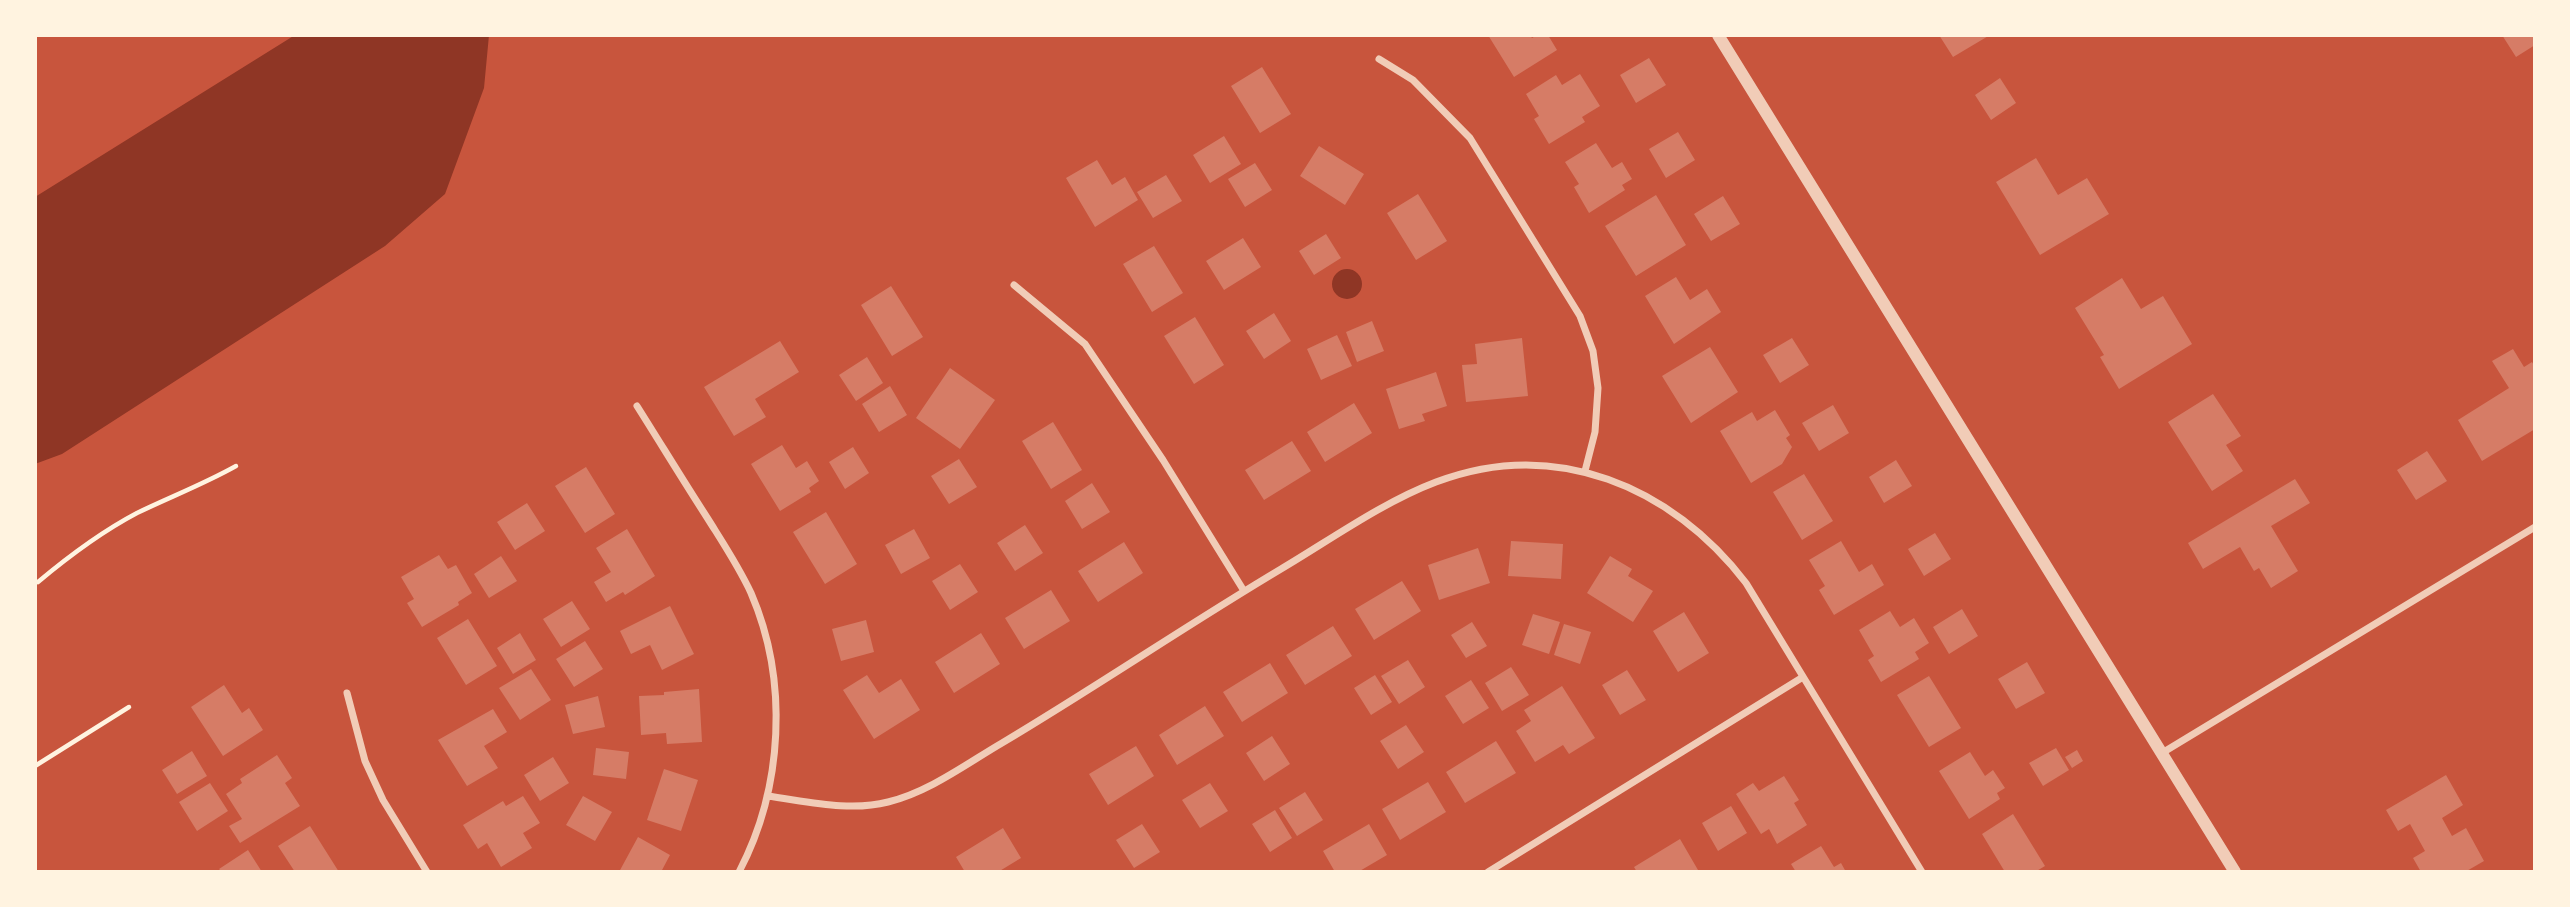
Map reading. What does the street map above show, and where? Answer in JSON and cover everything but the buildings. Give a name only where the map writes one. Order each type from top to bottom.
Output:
[{"type":"street","points":[[1717,35],[2235,872]]},
{"type":"street","points":[[1379,59],[1413,80],[1470,138],[1580,316],[1593,351],[1598,388],[1595,432],[1585,471]]},
{"type":"street","points":[[1014,285],[1086,344],[1163,460],[1244,591]]},
{"type":"street","points":[[637,406],[736,565],[761,620],[771,660],[776,710],[774,750],[760,826],[739,872]]},
{"type":"street","points":[[767,796],[849,807],[886,803],[916,793],[1027,728],[1244,591],[1406,495],[1438,481],[1487,469],[1544,464],[1585,471],[1619,482],[1654,499],[1686,520],[1708,539],[1746,583],[1922,872]]},
{"type":"street","points":[[2162,753],[2535,527]]},
{"type":"street","points":[[1488,872],[1803,677]]},
{"type":"street","points":[[347,693],[365,761],[378,790],[428,872]]},
{"type":"path","points":[[38,582],[76,550],[136,514],[236,466]]},
{"type":"path","points":[[35,766],[129,707]]},
{"type":"shaded area","points":[[295,35],[489,35],[484,88],[445,194],[385,246],[62,454],[35,464],[35,197]]},
{"type":"shaded area","points":[[1347,269],[1358,273],[1362,284],[1358,295],[1347,299],[1336,295],[1332,284],[1336,273]]}]
